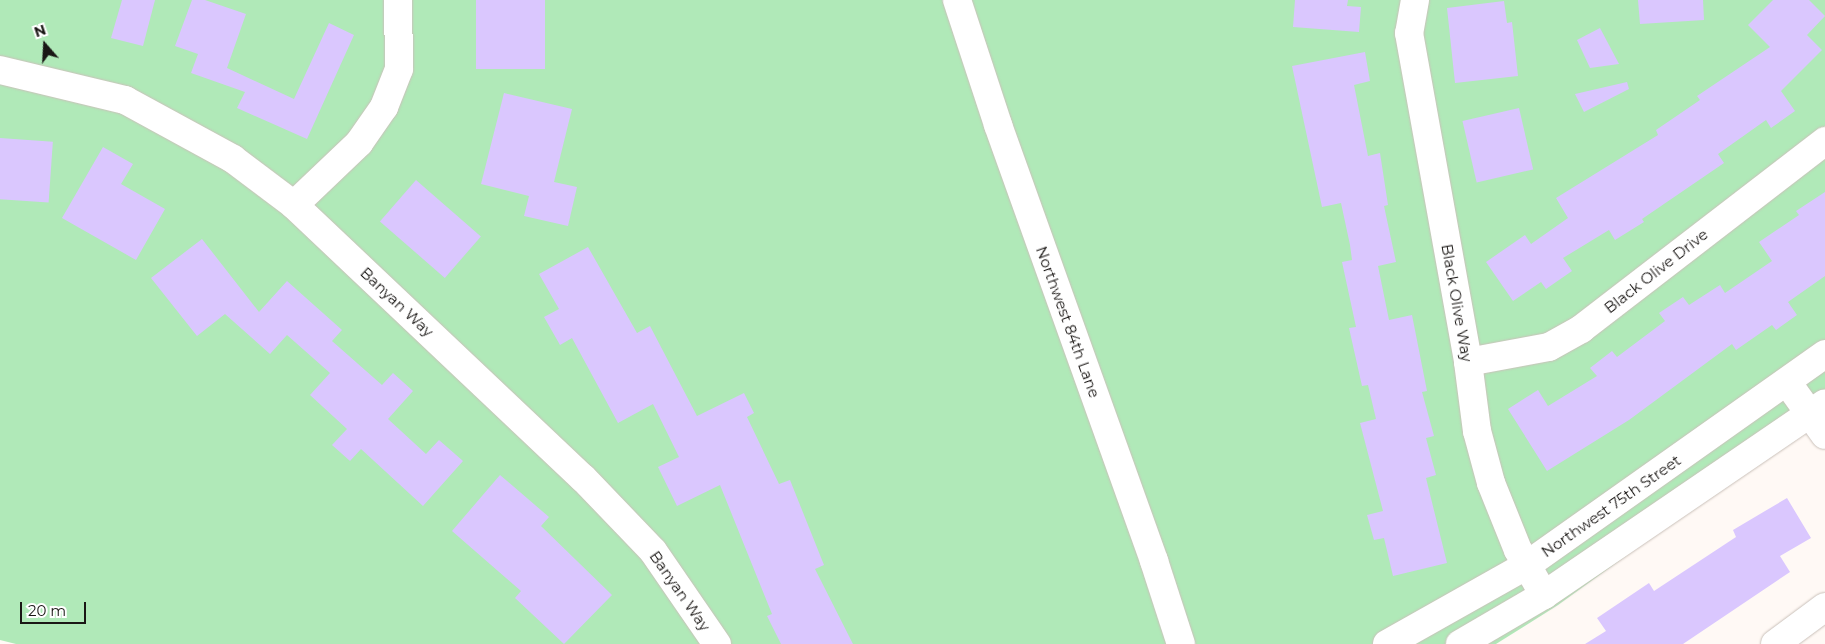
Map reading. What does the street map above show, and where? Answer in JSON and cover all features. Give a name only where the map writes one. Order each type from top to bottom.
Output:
[{"type":"street","points":[[294,205],[359,143],[384,106],[400,69],[398,0]]},
{"type":"street","name":"Northwest 84th Lane","points":[[957,0],[1001,134],[1154,560],[1181,644]]},
{"type":"street","name":"Black Olive Way","points":[[1415,0],[1409,33],[1468,362],[1477,432],[1491,482],[1527,565],[1544,595]]},
{"type":"street","name":"Banyan Way","points":[[0,70],[125,100],[177,126],[233,158],[294,205],[583,478],[647,544],[717,644]]},
{"type":"street","name":"Black Olive Drive","points":[[1468,362],[1549,347],[1581,329],[1825,141]]},
{"type":"street","name":"Northwest 75th Street","points":[[1387,644],[1527,565],[1825,354]]},
{"type":"street","points":[[1460,644],[1544,595],[1821,417],[1787,382]]},
{"type":"street","points":[[1775,644],[1825,607]]},
{"type":"green space","points":[[0,0],[1825,0],[1825,412],[1558,605],[1496,644],[16,644],[0,640]]},
{"type":"building","points":[[122,0],[155,0],[143,46],[111,38]]},
{"type":"building","points":[[192,0],[205,0],[246,14],[227,68],[294,99],[329,23],[354,35],[307,139],[237,108],[245,92],[191,73],[198,54],[175,46]]},
{"type":"building","points":[[476,0],[545,0],[545,69],[476,69]]},
{"type":"building","points":[[1295,0],[1348,0],[1347,6],[1361,7],[1359,32],[1293,27]]},
{"type":"building","points":[[1638,0],[1703,0],[1704,20],[1640,24]]},
{"type":"building","points":[[1773,0],[1809,0],[1825,16],[1807,35],[1822,50],[1781,91],[1795,111],[1771,128],[1766,120],[1718,154],[1724,163],[1642,219],[1644,222],[1615,240],[1609,230],[1563,258],[1572,271],[1546,289],[1541,282],[1513,301],[1486,262],[1525,235],[1531,244],[1568,218],[1556,198],[1658,135],[1656,130],[1700,100],[1697,96],[1770,47],[1748,25]]},
{"type":"building","points":[[1504,1],[1507,23],[1512,22],[1518,76],[1455,83],[1447,8]]},
{"type":"building","points":[[1600,28],[1619,64],[1590,68],[1577,40]]},
{"type":"building","points":[[1365,52],[1370,81],[1354,85],[1368,156],[1380,153],[1388,205],[1384,206],[1396,262],[1378,266],[1389,320],[1412,315],[1427,391],[1422,392],[1434,436],[1426,438],[1436,475],[1426,478],[1447,563],[1393,576],[1384,538],[1374,540],[1367,515],[1383,511],[1360,423],[1376,419],[1368,385],[1362,386],[1349,328],[1356,327],[1342,262],[1352,260],[1350,245],[1341,203],[1322,207],[1292,66]]},
{"type":"building","points":[[1627,82],[1629,89],[1584,112],[1575,94]]},
{"type":"building","points":[[504,93],[572,109],[554,182],[577,187],[568,226],[524,216],[529,196],[481,184]]},
{"type":"building","points":[[1519,108],[1533,169],[1477,182],[1462,121]]},
{"type":"building","points":[[0,138],[53,142],[49,203],[0,199]]},
{"type":"building","points":[[103,147],[133,164],[121,184],[165,209],[136,260],[62,218]]},
{"type":"building","points":[[416,180],[481,236],[445,278],[380,222]]},
{"type":"building","points":[[1825,192],[1825,276],[1788,302],[1797,315],[1776,330],[1772,325],[1736,350],[1732,344],[1629,420],[1547,471],[1508,409],[1538,390],[1548,406],[1597,376],[1590,368],[1612,351],[1617,357],[1665,321],[1659,313],[1683,297],[1689,305],[1720,285],[1725,293],[1772,261],[1759,242],[1799,215],[1796,211]]},
{"type":"building","points":[[202,239],[259,312],[287,281],[342,330],[332,341],[382,385],[393,373],[413,391],[388,419],[426,454],[439,440],[463,461],[423,506],[361,449],[350,461],[332,445],[347,429],[310,395],[330,373],[287,335],[270,354],[225,314],[197,336],[151,278]]},
{"type":"building","points":[[588,247],[637,333],[650,326],[697,416],[744,393],[754,413],[747,417],[779,484],[790,480],[824,565],[815,569],[853,644],[781,644],[767,616],[772,614],[720,485],[677,506],[658,467],[679,457],[653,404],[618,423],[572,338],[560,345],[544,317],[559,309],[539,274]]},
{"type":"building","points":[[500,475],[549,517],[541,526],[612,595],[564,644],[515,598],[521,591],[452,531]]},
{"type":"building","points":[[1787,498],[1811,538],[1780,556],[1790,572],[1683,644],[1585,644],[1606,631],[1597,618],[1649,583],[1654,591],[1736,537],[1733,530]]}]
